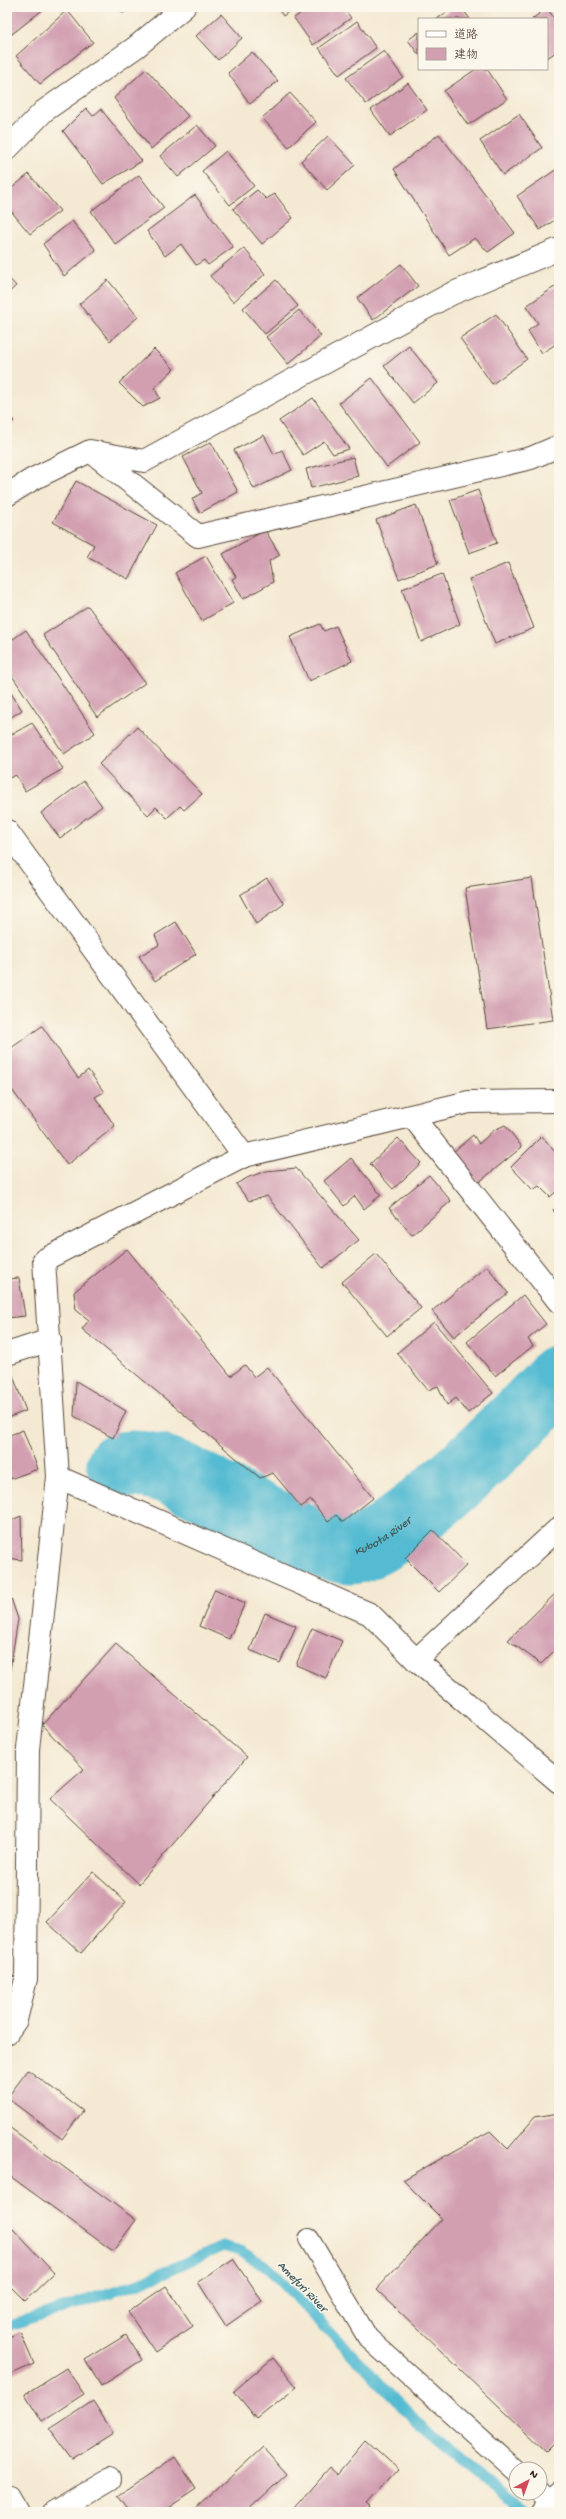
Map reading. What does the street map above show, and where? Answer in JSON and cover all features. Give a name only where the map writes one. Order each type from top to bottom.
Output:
[{"type":"street","points":[[7,149],[44,111],[136,47],[184,7]]},
{"type":"street","points":[[7,495],[33,479],[90,451],[144,461],[451,294],[559,249]]},
{"type":"street","points":[[90,451],[198,536],[531,458],[559,446]]},
{"type":"street","points":[[7,831],[244,1156]]},
{"type":"street","points":[[10,2022],[26,1979],[28,1750],[58,1477],[44,1260],[244,1156],[468,1102],[559,1101]]},
{"type":"street","points":[[412,1116],[559,1302]]},
{"type":"street","points":[[7,1354],[50,1340]]},
{"type":"street","points":[[58,1477],[370,1614],[416,1660],[559,1782]]},
{"type":"street","points":[[416,1660],[559,1528]]},
{"type":"street","points":[[54,2512],[110,2479]]},
{"type":"street","points":[[7,2495],[17,2512]]},
{"type":"lane","points":[[309,2239],[368,2338],[508,2464]]},
{"type":"building","points":[[7,7],[44,7],[45,8],[7,38]]},
{"type":"building","points":[[117,7],[132,7],[123,13]]},
{"type":"building","points":[[277,7],[295,7],[283,16]]},
{"type":"building","points":[[309,7],[343,7],[351,18],[313,45],[294,18]]},
{"type":"building","points":[[454,7],[461,7],[469,18],[438,18]]},
{"type":"building","points":[[547,8],[559,25],[559,50],[548,57],[548,18],[533,18]]},
{"type":"building","points":[[67,10],[93,42],[40,84],[16,56]]},
{"type":"building","points":[[221,14],[242,38],[218,60],[196,36]]},
{"type":"building","points":[[357,21],[376,48],[339,75],[319,48]]},
{"type":"building","points":[[418,33],[418,54],[408,40]]},
{"type":"building","points":[[384,51],[403,77],[366,104],[346,78]]},
{"type":"building","points":[[252,52],[278,81],[250,104],[228,73]]},
{"type":"building","points":[[146,69],[188,116],[151,149],[114,98]]},
{"type":"building","points":[[475,70],[488,70],[507,99],[468,125],[444,91]]},
{"type":"building","points":[[408,83],[427,110],[390,136],[371,110]]},
{"type":"building","points":[[290,93],[316,122],[289,147],[262,118]]},
{"type":"building","points":[[86,108],[93,116],[101,109],[142,161],[103,184],[63,131]]},
{"type":"building","points":[[519,114],[542,148],[503,175],[480,141]]},
{"type":"building","points":[[197,125],[215,146],[178,177],[160,156]]},
{"type":"building","points":[[439,134],[515,233],[488,252],[475,238],[449,255],[394,169]]},
{"type":"building","points":[[328,136],[355,165],[327,190],[301,161]]},
{"type":"building","points":[[226,151],[254,186],[230,205],[202,171]]},
{"type":"building","points":[[557,169],[559,172],[559,217],[540,230],[517,196]]},
{"type":"building","points":[[29,174],[60,211],[30,234],[7,206],[7,192]]},
{"type":"building","points":[[139,175],[164,208],[115,244],[91,211]]},
{"type":"building","points":[[257,190],[266,199],[275,194],[293,218],[262,244],[233,209]]},
{"type":"building","points":[[195,195],[233,247],[208,265],[204,260],[196,265],[181,244],[165,256],[147,231]]},
{"type":"building","points":[[72,221],[96,250],[64,276],[43,244]]},
{"type":"building","points":[[244,248],[265,274],[233,302],[210,276]]},
{"type":"building","points":[[401,264],[418,286],[373,320],[357,298]]},
{"type":"building","points":[[7,276],[16,286],[7,294]]},
{"type":"building","points":[[108,280],[138,317],[110,341],[79,304]]},
{"type":"building","points":[[276,280],[298,306],[265,334],[243,308]]},
{"type":"building","points":[[559,284],[559,342],[542,353],[528,331],[538,323],[526,306]]},
{"type":"building","points":[[299,310],[321,336],[288,364],[266,337]]},
{"type":"building","points":[[496,314],[527,359],[492,384],[460,338]]},
{"type":"building","points":[[409,346],[438,383],[413,403],[384,366]]},
{"type":"building","points":[[154,349],[174,369],[154,388],[160,398],[143,407],[119,383]]},
{"type":"building","points":[[372,378],[420,442],[387,467],[339,403]]},
{"type":"building","points":[[313,398],[349,449],[333,454],[324,441],[303,455],[279,421]]},
{"type":"building","points":[[7,414],[14,421],[7,429]]},
{"type":"building","points":[[264,435],[274,454],[282,450],[292,470],[254,489],[234,450]]},
{"type":"building","points":[[211,442],[238,492],[200,513],[192,499],[202,493],[183,457]]},
{"type":"building","points":[[353,457],[358,476],[311,488],[306,469]]},
{"type":"building","points":[[76,481],[157,525],[128,579],[87,557],[94,545],[53,522]]},
{"type":"building","points":[[478,490],[497,543],[469,553],[450,500]]},
{"type":"building","points":[[416,505],[438,564],[399,579],[376,520]]},
{"type":"building","points":[[265,530],[280,555],[269,561],[273,582],[243,599],[232,579],[236,577],[223,554]]},
{"type":"building","points":[[206,556],[233,603],[202,621],[175,573]]},
{"type":"building","points":[[508,563],[534,628],[495,644],[469,579]]},
{"type":"building","points":[[442,574],[460,624],[421,642],[402,589]]},
{"type":"building","points":[[88,606],[145,683],[97,717],[43,635]]},
{"type":"building","points":[[320,624],[324,631],[336,626],[352,661],[309,681],[290,637]]},
{"type":"building","points":[[26,630],[95,733],[64,754],[7,668],[7,643]]},
{"type":"building","points":[[7,687],[22,710],[7,720]]},
{"type":"building","points":[[32,723],[63,769],[25,791],[16,775],[7,779],[7,737]]},
{"type":"building","points":[[137,727],[202,794],[184,810],[180,806],[167,818],[156,807],[148,815],[99,764]]},
{"type":"building","points":[[84,781],[102,806],[60,838],[41,813]]},
{"type":"building","points":[[267,878],[284,904],[256,924],[240,895]]},
{"type":"building","points":[[532,878],[553,1020],[487,1029],[465,888]]},
{"type":"building","points":[[176,922],[196,954],[155,981],[139,956],[159,945],[155,935]]},
{"type":"building","points":[[42,1026],[78,1078],[88,1070],[104,1092],[95,1097],[115,1126],[67,1165],[7,1083],[7,1051]]},
{"type":"building","points":[[505,1125],[522,1147],[478,1183],[453,1152],[473,1135],[479,1144],[494,1130]]},
{"type":"building","points":[[542,1136],[559,1157],[559,1189],[550,1197],[539,1186],[533,1190],[511,1167]]},
{"type":"building","points":[[398,1138],[421,1163],[393,1189],[370,1164]]},
{"type":"building","points":[[351,1158],[381,1195],[364,1209],[355,1196],[344,1206],[324,1181]]},
{"type":"building","points":[[296,1168],[359,1240],[323,1268],[267,1196],[249,1201],[236,1184],[249,1177],[266,1171]]},
{"type":"building","points":[[429,1175],[451,1201],[412,1235],[389,1208]]},
{"type":"building","points":[[559,1206],[559,1218],[553,1210]]},
{"type":"building","points":[[127,1249],[231,1376],[245,1365],[254,1377],[267,1367],[373,1498],[343,1522],[336,1515],[328,1522],[311,1500],[301,1507],[273,1473],[260,1478],[82,1329],[89,1320],[76,1310],[74,1292]]},
{"type":"building","points":[[376,1254],[421,1308],[387,1336],[342,1282]]},
{"type":"building","points":[[487,1266],[508,1293],[454,1337],[432,1311]]},
{"type":"building","points":[[19,1278],[25,1316],[7,1318],[7,1279]]},
{"type":"building","points":[[523,1295],[546,1324],[528,1339],[533,1346],[495,1376],[467,1342]]},
{"type":"building","points":[[434,1322],[493,1393],[468,1413],[456,1398],[447,1405],[438,1386],[428,1390],[397,1353]]},
{"type":"building","points":[[12,1373],[26,1411],[7,1418],[7,1375]]},
{"type":"building","points":[[76,1381],[126,1411],[113,1438],[74,1416]]},
{"type":"building","points":[[23,1430],[38,1469],[7,1480],[7,1436]]},
{"type":"building","points":[[21,1516],[22,1560],[7,1558],[7,1522]]},
{"type":"building","points":[[433,1530],[467,1565],[439,1592],[405,1558]]},
{"type":"building","points":[[215,1589],[245,1603],[229,1639],[199,1626]]},
{"type":"building","points":[[559,1590],[559,1646],[541,1664],[508,1640]]},
{"type":"building","points":[[11,1598],[18,1619],[8,1683],[7,1600]]},
{"type":"building","points":[[265,1613],[296,1626],[280,1663],[250,1650]]},
{"type":"building","points":[[312,1628],[342,1641],[326,1678],[296,1665]]},
{"type":"building","points":[[116,1644],[247,1757],[139,1884],[50,1799],[84,1769],[42,1725]]},
{"type":"building","points":[[93,1872],[126,1902],[81,1953],[47,1922]]},
{"type":"building","points":[[28,2070],[83,2111],[62,2139],[7,2098]]},
{"type":"building","points":[[559,2113],[559,2438],[546,2451],[376,2289],[442,2219],[403,2180],[490,2131],[508,2149],[535,2117]]},
{"type":"building","points":[[9,2127],[136,2220],[113,2251],[7,2174],[7,2131]]},
{"type":"building","points":[[13,2229],[54,2273],[25,2301],[7,2283],[7,2234]]},
{"type":"building","points":[[233,2259],[262,2301],[226,2326],[198,2282]]},
{"type":"building","points":[[166,2286],[193,2326],[155,2352],[128,2312]]},
{"type":"building","points":[[20,2332],[34,2364],[7,2376],[7,2338]]},
{"type":"building","points":[[126,2335],[142,2360],[101,2386],[85,2360]]},
{"type":"building","points":[[273,2358],[297,2387],[257,2419],[234,2391]]},
{"type":"building","points":[[66,2368],[84,2394],[42,2421],[25,2394]]},
{"type":"building","points":[[93,2401],[113,2433],[72,2459],[50,2429]]},
{"type":"building","points":[[366,2440],[398,2469],[366,2504],[370,2507],[366,2512],[295,2512],[293,2510],[330,2468],[337,2474]]},
{"type":"building","points":[[263,2447],[287,2474],[246,2512],[199,2512],[196,2509]]},
{"type":"building","points":[[175,2457],[196,2489],[162,2512],[130,2512],[118,2496]]},
{"type":"waterway","name":"Kubota River","points":[[120,1465],[146,1465],[171,1472],[286,1529],[323,1545],[352,1551],[371,1544],[397,1528],[427,1504],[491,1447],[559,1378]]},
{"type":"waterway","name":"Amefuri River","points":[[7,2326],[140,2283],[223,2246],[240,2251],[266,2266],[422,2427],[525,2512]]}]
